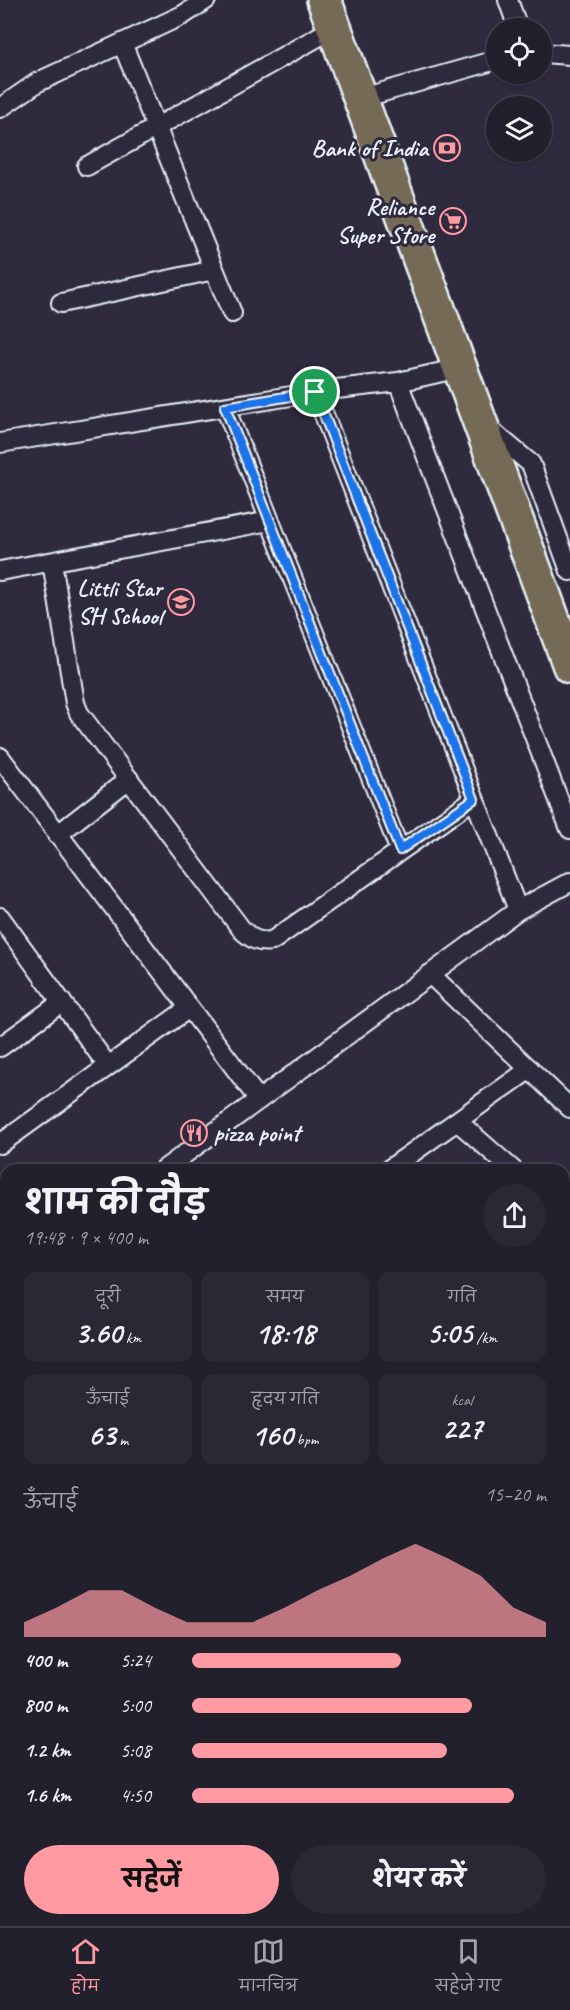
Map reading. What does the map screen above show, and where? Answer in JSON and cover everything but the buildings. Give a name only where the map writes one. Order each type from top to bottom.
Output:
[{"type":"highway","points":[[329,14],[362,98],[570,666]]},
{"type":"street","points":[[0,108],[38,82],[183,15],[206,0]]},
{"type":"street","points":[[508,0],[514,18]]},
{"type":"street","points":[[87,166],[157,127],[329,14]]},
{"type":"street","points":[[122,43],[232,313]]},
{"type":"street","points":[[552,54],[570,55]]},
{"type":"street","points":[[362,98],[486,63]]},
{"type":"street","points":[[61,303],[214,270]]},
{"type":"street","points":[[0,443],[315,392],[398,382],[460,368]]},
{"type":"street","points":[[398,382],[570,829]]},
{"type":"street","points":[[315,392],[518,910]]},
{"type":"street","points":[[225,407],[400,850]]},
{"type":"street","points":[[480,422],[531,465],[570,571]]},
{"type":"street","points":[[0,571],[270,521]]},
{"type":"street","points":[[52,562],[75,703],[242,930],[261,942],[272,941],[474,799]]},
{"type":"street","points":[[0,757],[259,1100]]},
{"type":"street","points":[[57,835],[129,779]]},
{"type":"street","points":[[177,1164],[259,1100],[518,910],[570,882]]},
{"type":"street","points":[[0,917],[108,1066]]},
{"type":"street","points":[[430,974],[570,1108]]},
{"type":"street","points":[[0,1047],[62,1002]]},
{"type":"street","points":[[0,1144],[189,1008]]},
{"type":"street","points":[[400,1164],[530,1069]]},
{"type":"street","points":[[457,1121],[506,1164]]},
{"type":"place","name":"Bank of India","points":[[447,148]]},
{"type":"place","name":"Reliance Super Store","points":[[453,221]]},
{"type":"place","name":"Littli Star SH School","points":[[181,602]]},
{"type":"place","name":"pizza point","points":[[194,1133]]},
{"type":"route","points":[[315,392],[474,799],[400,850],[225,407],[315,392]]}]
